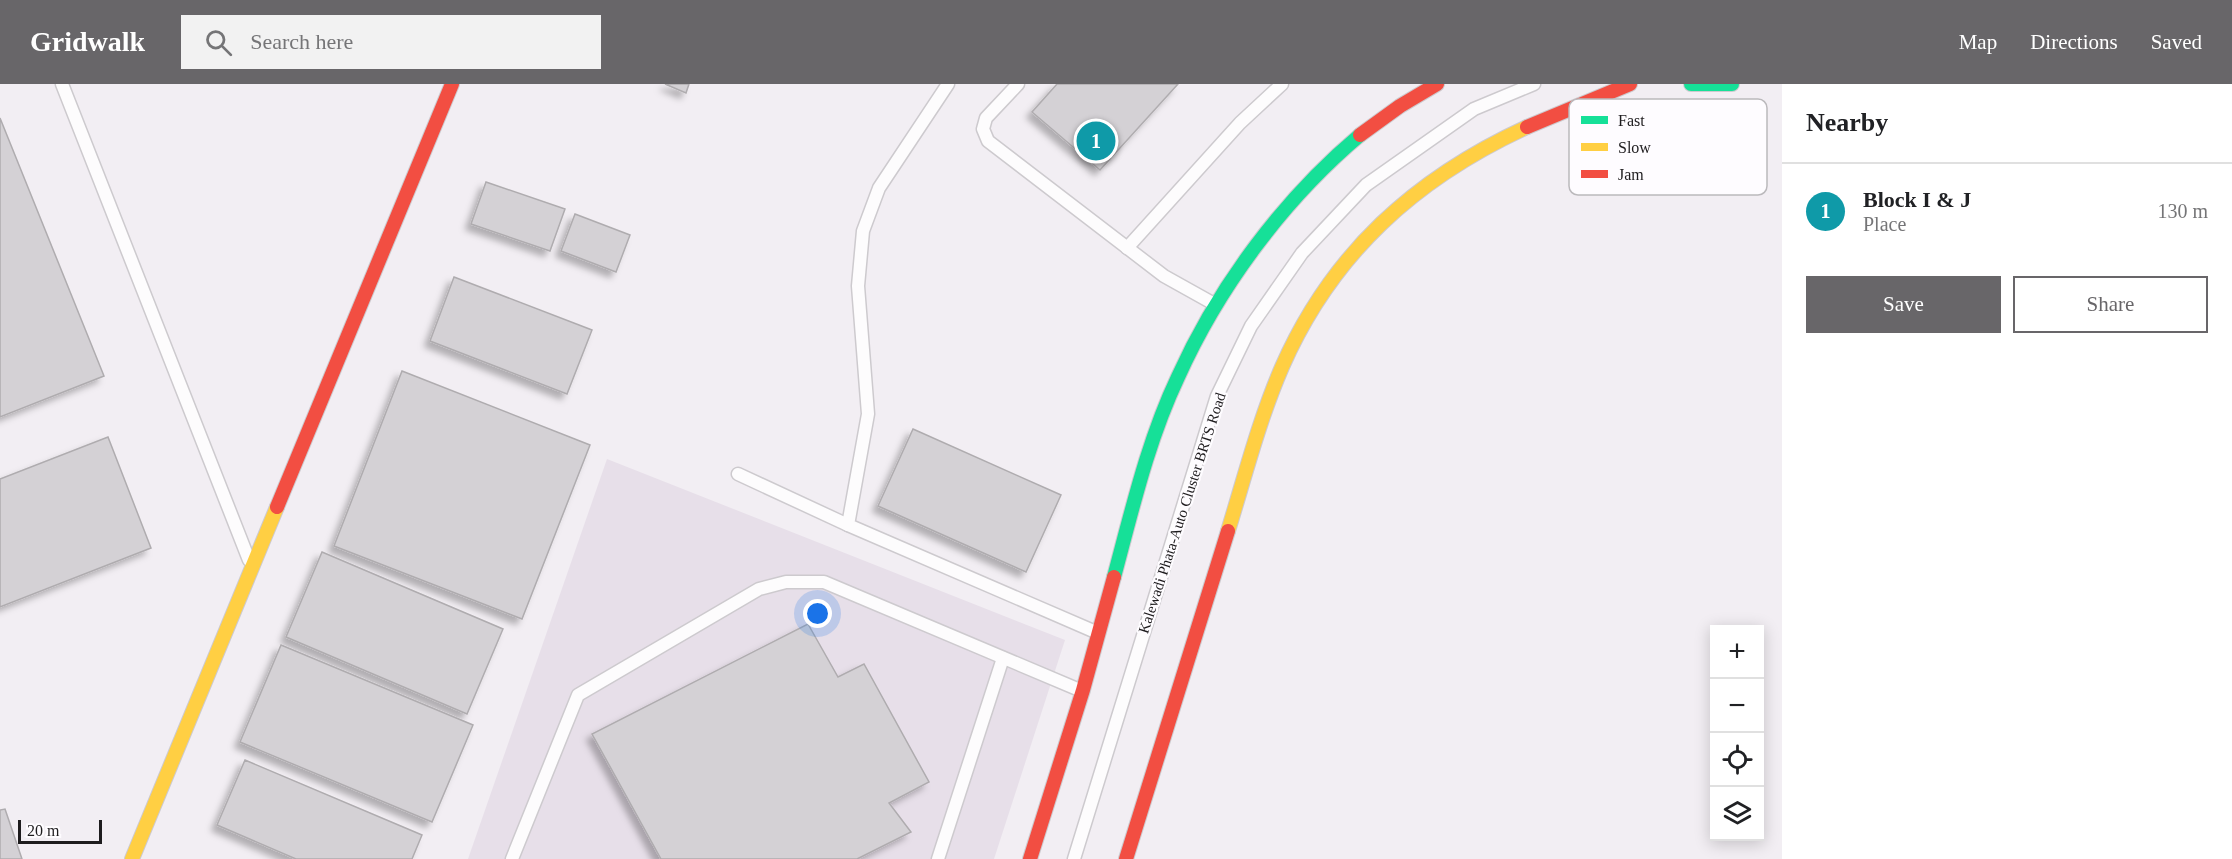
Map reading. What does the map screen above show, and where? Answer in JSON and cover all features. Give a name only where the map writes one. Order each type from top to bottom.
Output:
[{"type":"main road","points":[[132,859],[452,84]]},
{"type":"main road","points":[[1030,859],[1083,691],[1148,455],[1178,376],[1217,306],[1260,237],[1304,186],[1354,138],[1413,97],[1437,84]]},
{"type":"main road","points":[[1593,99],[1630,84]]},
{"type":"main road","points":[[1691,84],[1732,84]]},
{"type":"main road","points":[[1126,859],[1265,410],[1293,344],[1329,285],[1370,233],[1410,197],[1462,160],[1569,109]]},
{"type":"lane","points":[[62,84],[252,569]]},
{"type":"lane","points":[[848,525],[868,414],[858,286],[863,231],[879,188],[948,84]]},
{"type":"lane","points":[[1018,84],[987,118],[983,129],[988,141],[1171,281],[1217,306]]},
{"type":"lane","points":[[1127,248],[1240,123],[1282,84]]},
{"type":"lane","name":"Kalewadi Phata-Auto Cluster BRTS Road","points":[[1074,859],[1217,396],[1251,326],[1302,253],[1366,184],[1474,109],[1534,84]]},
{"type":"lane","points":[[738,474],[848,525],[1099,634]]},
{"type":"lane","points":[[512,859],[578,695],[759,589],[786,582],[824,582],[1083,691]]},
{"type":"lane","points":[[938,859],[1003,657]]},
{"type":"shaded area","points":[[607,459],[1065,640],[994,859],[468,859]]},
{"type":"building","points":[[665,84],[689,84],[686,93]]},
{"type":"building","points":[[1057,84],[1178,84],[1100,170],[1032,112]]},
{"type":"building","points":[[0,118],[104,376],[0,417]]},
{"type":"building","points":[[486,182],[565,209],[550,251],[471,224]]},
{"type":"building","points":[[575,214],[630,235],[616,272],[561,251]]},
{"type":"building","points":[[454,277],[592,330],[567,394],[430,341]]},
{"type":"building","points":[[402,371],[590,445],[522,619],[334,546]]},
{"type":"building","points":[[913,429],[1061,495],[1026,572],[878,506]]},
{"type":"building","points":[[108,437],[151,548],[0,607],[0,479]]},
{"type":"building","points":[[322,552],[503,629],[467,714],[286,637]]},
{"type":"building","points":[[808,624],[838,677],[864,664],[929,782],[889,803],[911,832],[857,859],[661,859],[592,734]]},
{"type":"building","points":[[281,645],[473,725],[432,822],[240,742]]},
{"type":"building","points":[[245,760],[422,835],[412,859],[296,859],[217,825]]},
{"type":"building","points":[[5,809],[22,859],[0,859],[0,810]]},
{"type":"traffic: fast","points":[[1691,84],[1732,84]]},
{"type":"traffic: fast","points":[[1114,577],[1141,476],[1158,425],[1194,343],[1234,277],[1256,246],[1305,187],[1360,135]]},
{"type":"traffic: slow","points":[[1228,531],[1266,407],[1282,367],[1302,326],[1326,289],[1352,254],[1414,195],[1487,147],[1527,127]]},
{"type":"traffic: slow","points":[[132,859],[277,507]]},
{"type":"traffic: jam","points":[[277,507],[452,84]]},
{"type":"traffic: jam","points":[[1360,135],[1400,106],[1437,84]]},
{"type":"traffic: jam","points":[[1594,99],[1630,84]]},
{"type":"traffic: jam","points":[[1527,127],[1569,109]]},
{"type":"traffic: jam","points":[[1126,859],[1228,531]]},
{"type":"traffic: jam","points":[[1030,859],[1083,690],[1114,577]]},
{"type":"place","name":"Block I & J","points":[[1096,141]]}]
